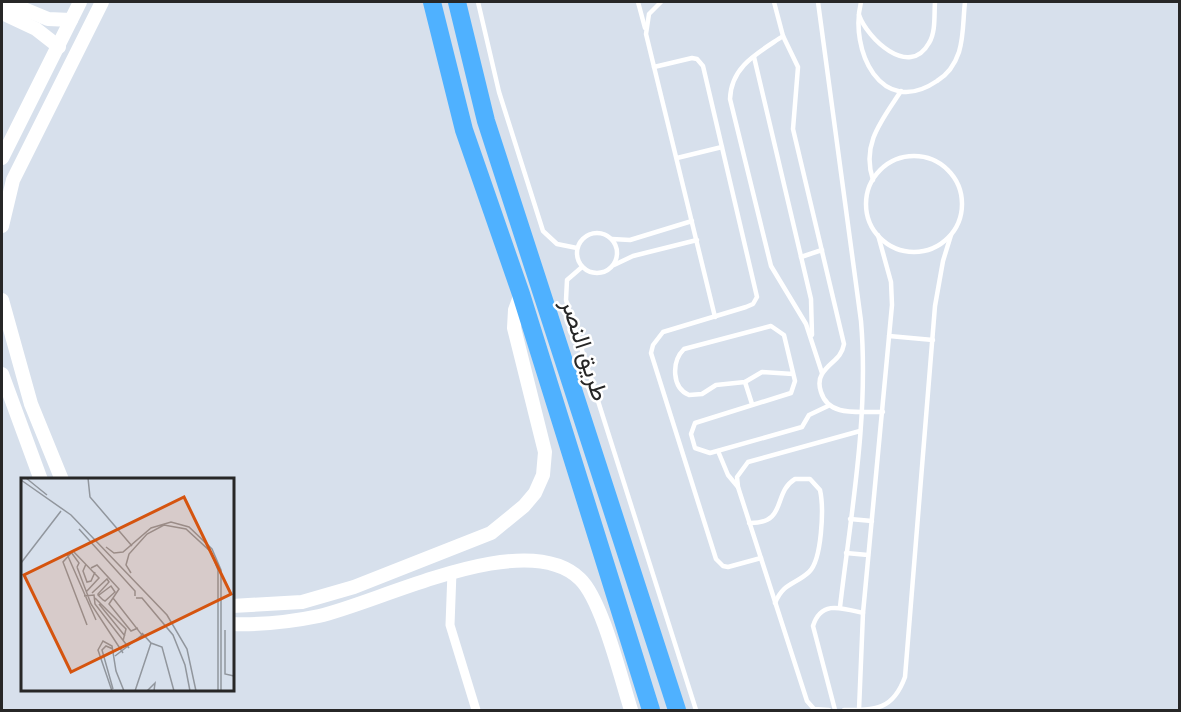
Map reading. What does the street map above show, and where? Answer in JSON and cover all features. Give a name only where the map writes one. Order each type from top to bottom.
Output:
[{"type":"highway","name":"طريق النصر","points":[[432,2],[464,130],[521,294],[651,711]]},
{"type":"highway","name":"طريق النصر","points":[[457,2],[486,121],[677,711]]},
{"type":"street","points":[[8,2],[48,19],[71,20]]},
{"type":"street","points":[[2,158],[80,2]]},
{"type":"street","points":[[2,226],[6,204],[18,171],[102,2]]},
{"type":"street","points":[[2,13],[36,29],[59,47]]},
{"type":"street","points":[[2,164],[18,171]]},
{"type":"street","points":[[234,606],[273,605],[328,596],[422,562],[472,542],[505,524],[535,493],[543,475],[545,452],[540,423],[522,366],[514,328],[515,310],[521,294]]},
{"type":"street","points":[[2,300],[31,404],[61,478]]},
{"type":"street","points":[[2,374],[40,478]]},
{"type":"street","points":[[422,562],[428,580]]},
{"type":"street","points":[[234,624],[290,621],[319,616],[452,572],[486,564],[527,562],[559,567],[581,580],[592,596],[631,711]]},
{"type":"street","points":[[452,572],[450,625],[476,711]]},
{"type":"lane","points":[[478,2],[499,92],[543,231],[556,244],[577,249]]},
{"type":"lane","points":[[638,2],[715,317]]},
{"type":"lane","points":[[646,34],[649,14],[661,2]]},
{"type":"lane","points":[[774,2],[783,36],[798,67],[793,129],[844,344],[837,361],[822,373]]},
{"type":"lane","points":[[818,2],[861,321],[864,366],[862,411],[840,607]]},
{"type":"lane","points":[[861,2],[857,35],[861,54],[870,70],[883,83],[901,91],[914,92],[929,87],[952,67],[958,53],[965,2]]},
{"type":"lane","points":[[858,12],[871,38],[888,51],[908,57],[918,54],[931,40],[935,2]]},
{"type":"lane","points":[[783,36],[754,57],[735,75],[730,87],[731,106],[771,266],[812,338],[822,373],[820,388],[828,406],[834,410],[883,411]]},
{"type":"lane","points":[[754,57],[813,312],[812,338]]},
{"type":"lane","points":[[654,67],[692,58],[701,62],[757,297],[746,308],[663,332],[652,345],[651,353],[716,559],[723,567],[728,567],[760,558]]},
{"type":"lane","points":[[873,180],[868,160],[870,141],[901,91]]},
{"type":"lane","points":[[676,158],[722,147]]},
{"type":"lane","points":[[844,711],[875,710],[889,703],[900,692],[905,677],[938,284],[962,204],[956,180],[945,167],[930,159],[906,157],[883,167],[873,180],[867,195],[867,212],[878,235],[891,282],[890,336],[863,613],[859,710]]},
{"type":"lane","points":[[692,221],[630,240],[612,239],[599,233],[591,233],[580,242],[577,249],[578,262],[588,272],[602,273],[633,256],[697,240]]},
{"type":"lane","points":[[878,235],[890,245],[914,252],[931,249],[951,235]]},
{"type":"lane","points":[[612,239],[618,252],[613,266]]},
{"type":"lane","points":[[801,256],[822,250]]},
{"type":"lane","points":[[582,267],[567,280],[566,300],[696,711]]},
{"type":"lane","points":[[793,374],[762,372],[745,382],[716,385],[702,394],[689,395],[676,383],[680,353],[689,347],[771,326],[784,335],[793,374],[795,385],[791,393],[695,423],[691,434],[695,448],[704,453],[718,451],[802,427],[809,414],[828,406]]},
{"type":"lane","points":[[890,336],[933,340]]},
{"type":"lane","points":[[745,382],[752,404]]},
{"type":"lane","points":[[829,711],[814,709],[807,701],[760,558],[737,477],[748,462],[860,430]]},
{"type":"lane","points":[[718,451],[728,475],[738,487]]},
{"type":"lane","points":[[750,524],[760,524],[770,519],[777,512],[785,489],[795,479],[810,479],[820,490],[816,562],[804,576],[787,585],[775,603]]},
{"type":"lane","points":[[850,519],[872,521]]},
{"type":"lane","points":[[846,553],[868,555]]},
{"type":"lane","points":[[835,711],[813,626],[822,610],[831,606],[863,613]]}]
